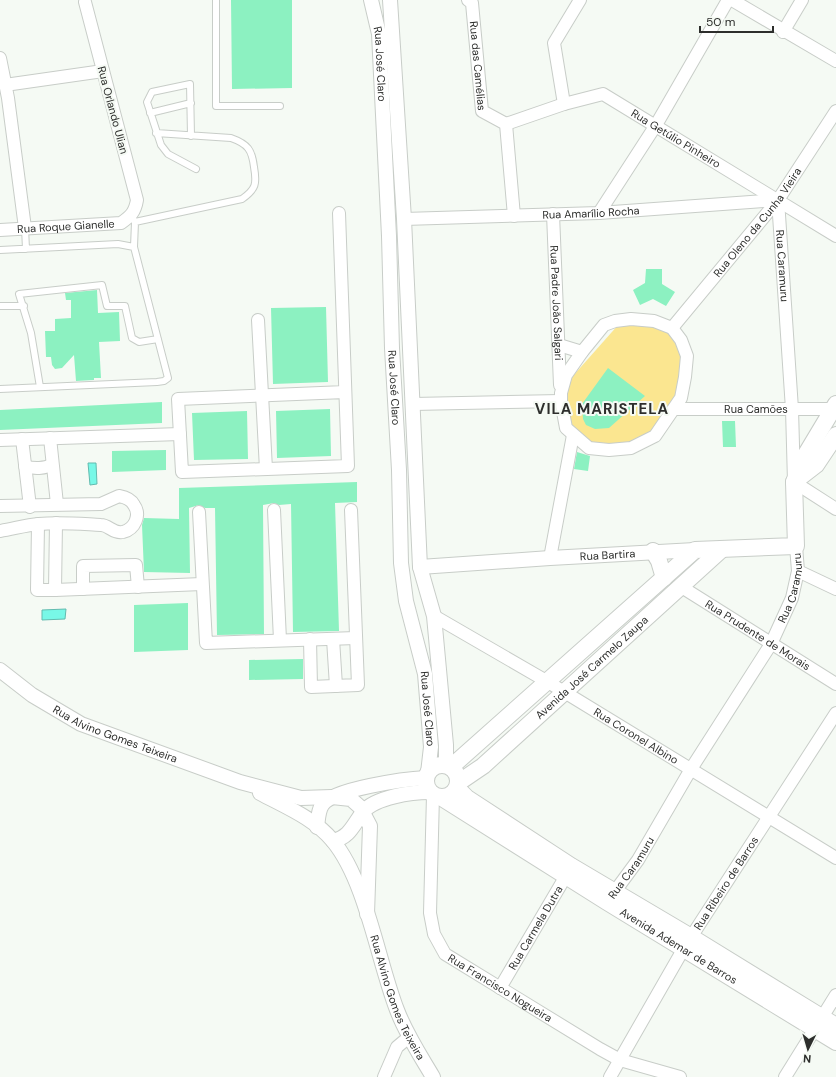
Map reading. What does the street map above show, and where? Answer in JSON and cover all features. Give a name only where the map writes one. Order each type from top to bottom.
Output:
[{"type":"main road","points":[[794,482],[806,454],[835,408]]},
{"type":"main road","points":[[794,482],[816,464],[836,434]]},
{"type":"main road","name":"Rua Caramuru","points":[[794,482],[796,546]]},
{"type":"main road","name":"Rua Bartira","points":[[695,550],[796,546]]},
{"type":"main road","name":"Avenida José Carmelo Zaupa","points":[[458,786],[483,766],[722,549]]},
{"type":"main road","name":"Avenida José Carmelo Zaupa","points":[[449,766],[548,682],[695,550]]},
{"type":"main road","points":[[653,551],[659,561],[664,578]]},
{"type":"main road","points":[[436,766],[449,766],[457,774],[458,786],[451,795],[432,787],[436,766]]},
{"type":"main road","name":"Avenida Ademar de Barros","points":[[458,786],[468,798],[569,871]]},
{"type":"main road","name":"Avenida Ademar de Barros","points":[[432,787],[819,1023],[836,1042]]},
{"type":"main road","name":"Avenida Ademar de Barros","points":[[819,1023],[836,1026]]},
{"type":"street","name":"Rua José Claro","points":[[372,0],[379,34],[389,236],[392,348],[399,470],[401,563],[406,601],[425,674],[431,747],[432,787]]},
{"type":"street","name":"Rua José Claro","points":[[390,0],[404,218],[420,567],[434,616],[449,766]]},
{"type":"street","name":"Rua das Camélias","points":[[468,0],[472,3],[482,111],[506,124]]},
{"type":"street","points":[[564,104],[554,43],[580,0]]},
{"type":"street","points":[[599,213],[656,125],[728,0]]},
{"type":"street","points":[[732,0],[783,32],[836,62]]},
{"type":"street","points":[[783,32],[802,0]]},
{"type":"street","name":"Rua Orlando Ulian","points":[[84,1],[137,200],[133,219]]},
{"type":"street","points":[[0,58],[25,228]]},
{"type":"street","points":[[5,85],[103,71]]},
{"type":"street","name":"Rua Getúlio Pinheiro","points":[[506,124],[564,104],[603,94],[836,236]]},
{"type":"street","name":"Rua Oleno da Cunha Vieira","points":[[672,328],[778,200],[836,111]]},
{"type":"street","points":[[506,124],[514,216]]},
{"type":"street","name":"Rua Amarílio Rocha","points":[[404,218],[599,213],[778,200]]},
{"type":"street","name":"Rua Caramuru","points":[[778,200],[792,410],[794,482]]},
{"type":"street","points":[[339,213],[348,466],[182,472],[178,399],[345,392]]},
{"type":"street","name":"Rua Padre João Salgari","points":[[552,214],[561,397]]},
{"type":"street","name":"Rua Roque Gianelle","points":[[0,230],[121,223],[133,219]]},
{"type":"street","points":[[258,320],[266,469]]},
{"type":"street","points":[[654,320],[672,328],[682,340],[687,356],[686,377],[681,398],[675,408],[655,436],[631,448],[609,450],[589,448],[566,428],[561,397],[566,375],[604,325],[615,321],[654,320]]},
{"type":"street","points":[[559,345],[582,352]]},
{"type":"street","points":[[413,404],[561,397]]},
{"type":"street","name":"Rua Camões","points":[[675,408],[792,410],[835,408]]},
{"type":"street","points":[[0,440],[180,434]]},
{"type":"street","points":[[550,558],[573,435]]},
{"type":"street","points":[[50,438],[57,504]]},
{"type":"street","points":[[22,439],[30,506]]},
{"type":"street","points":[[25,466],[30,468],[48,468],[52,464]]},
{"type":"street","points":[[794,482],[836,509]]},
{"type":"street","points":[[0,506],[101,504],[119,496],[130,500],[134,504],[137,515],[132,526],[122,532],[111,530],[104,525],[56,523],[38,524],[0,531]]},
{"type":"street","points":[[274,510],[280,640]]},
{"type":"street","points":[[310,639],[311,687],[358,685],[351,510]]},
{"type":"street","points":[[199,512],[206,643],[356,638]]},
{"type":"street","points":[[55,590],[56,523]]},
{"type":"street","points":[[38,524],[37,590],[202,584]]},
{"type":"street","name":"Rua Caramuru","points":[[611,897],[638,860],[691,769],[771,644],[792,598],[798,571],[796,546]]},
{"type":"street","name":"Rua Bartira","points":[[420,567],[653,551],[695,550]]},
{"type":"street","points":[[38,557],[55,556]]},
{"type":"street","points":[[83,589],[83,566],[136,565],[138,587]]},
{"type":"street","points":[[798,571],[836,590]]},
{"type":"street","name":"Rua Prudente de Morais","points":[[680,586],[836,684]]},
{"type":"street","name":"Rua Coronel Albino","points":[[434,616],[565,692],[836,858]]},
{"type":"street","points":[[333,638],[336,686]]},
{"type":"street","name":"Rua Alvino Gomes Teixeira","points":[[0,670],[32,695],[81,724],[240,782],[301,798],[332,797],[351,799],[363,811],[370,826],[367,914]]},
{"type":"street","name":"Rua Ribeiro de Barros","points":[[610,1077],[687,942],[770,817],[836,713]]},
{"type":"street","points":[[318,827],[323,804],[332,797],[397,780],[432,787]]},
{"type":"street","name":"Rua Alvino Gomes Teixeira","points":[[240,782],[310,820],[333,841],[347,862],[367,914],[397,1010],[409,1037],[433,1077]]},
{"type":"street","points":[[333,841],[346,836],[363,811],[382,800],[421,792],[432,787]]},
{"type":"street","name":"Rua Francisco Nogueira","points":[[432,787],[430,913],[434,934],[445,954],[600,1050],[620,1060],[680,1077]]},
{"type":"street","name":"Rua Carmela Dutra","points":[[500,988],[569,871]]},
{"type":"street","points":[[785,1077],[836,995]]},
{"type":"street","points":[[384,1077],[397,1047],[409,1037]]},
{"type":"lane","points":[[216,0],[216,106],[280,106]]},
{"type":"lane","points":[[191,136],[190,84],[152,92],[147,102],[156,134],[161,145],[168,154],[196,169]]},
{"type":"lane","points":[[150,113],[191,103]]},
{"type":"lane","points":[[0,389],[164,381],[168,378],[134,247],[133,219],[242,199],[252,192],[257,182],[252,152],[242,142],[231,138],[156,134]]},
{"type":"lane","points":[[25,228],[26,249]]},
{"type":"lane","points":[[0,250],[118,244],[134,247]]},
{"type":"lane","points":[[40,387],[32,333],[19,294],[102,285],[107,306],[125,306],[132,338],[139,342],[158,339]]},
{"type":"lane","points":[[0,306],[24,306]]},
{"type":"shaded area","points":[[619,324],[646,325],[668,332],[682,354],[678,397],[653,433],[630,443],[609,446],[589,443],[576,432],[569,422],[565,395],[572,377]]},
{"type":"water","points":[[88,463],[96,463],[97,484],[90,485]]},
{"type":"water","points":[[66,609],[65,619],[42,620],[42,610]]},
{"type":"building","points":[[231,0],[292,0],[292,88],[232,89]]},
{"type":"building","points":[[646,269],[662,269],[662,284],[675,292],[666,306],[653,299],[640,305],[633,290],[645,283]]},
{"type":"building","points":[[97,290],[98,313],[119,312],[120,341],[99,342],[101,378],[76,381],[74,355],[62,368],[55,369],[52,365],[51,357],[46,357],[45,331],[55,331],[55,319],[71,318],[71,300],[66,300],[65,293]]},
{"type":"building","points":[[326,307],[328,382],[273,384],[271,308]]},
{"type":"building","points":[[608,368],[645,396],[609,428],[595,429],[586,425],[583,419],[582,404]]},
{"type":"building","points":[[162,402],[162,423],[0,430],[0,410]]},
{"type":"building","points":[[330,409],[331,456],[277,458],[276,411]]},
{"type":"building","points":[[247,411],[248,459],[194,460],[192,413]]},
{"type":"building","points":[[722,421],[735,421],[736,447],[723,447]]},
{"type":"building","points":[[166,450],[166,470],[112,472],[112,451]]},
{"type":"building","points":[[577,452],[590,456],[588,471],[574,469]]},
{"type":"building","points":[[357,482],[357,502],[335,503],[339,631],[293,632],[291,504],[279,505],[274,503],[263,505],[264,634],[217,635],[215,508],[205,508],[199,505],[189,508],[190,573],[144,572],[142,525],[144,518],[179,519],[179,488]]},
{"type":"building","points":[[188,603],[188,650],[134,652],[134,605]]},
{"type":"building","points":[[303,659],[303,679],[249,680],[249,660]]},
{"type":"district","name":"VILA MARISTELA","points":[[602,409]]}]
